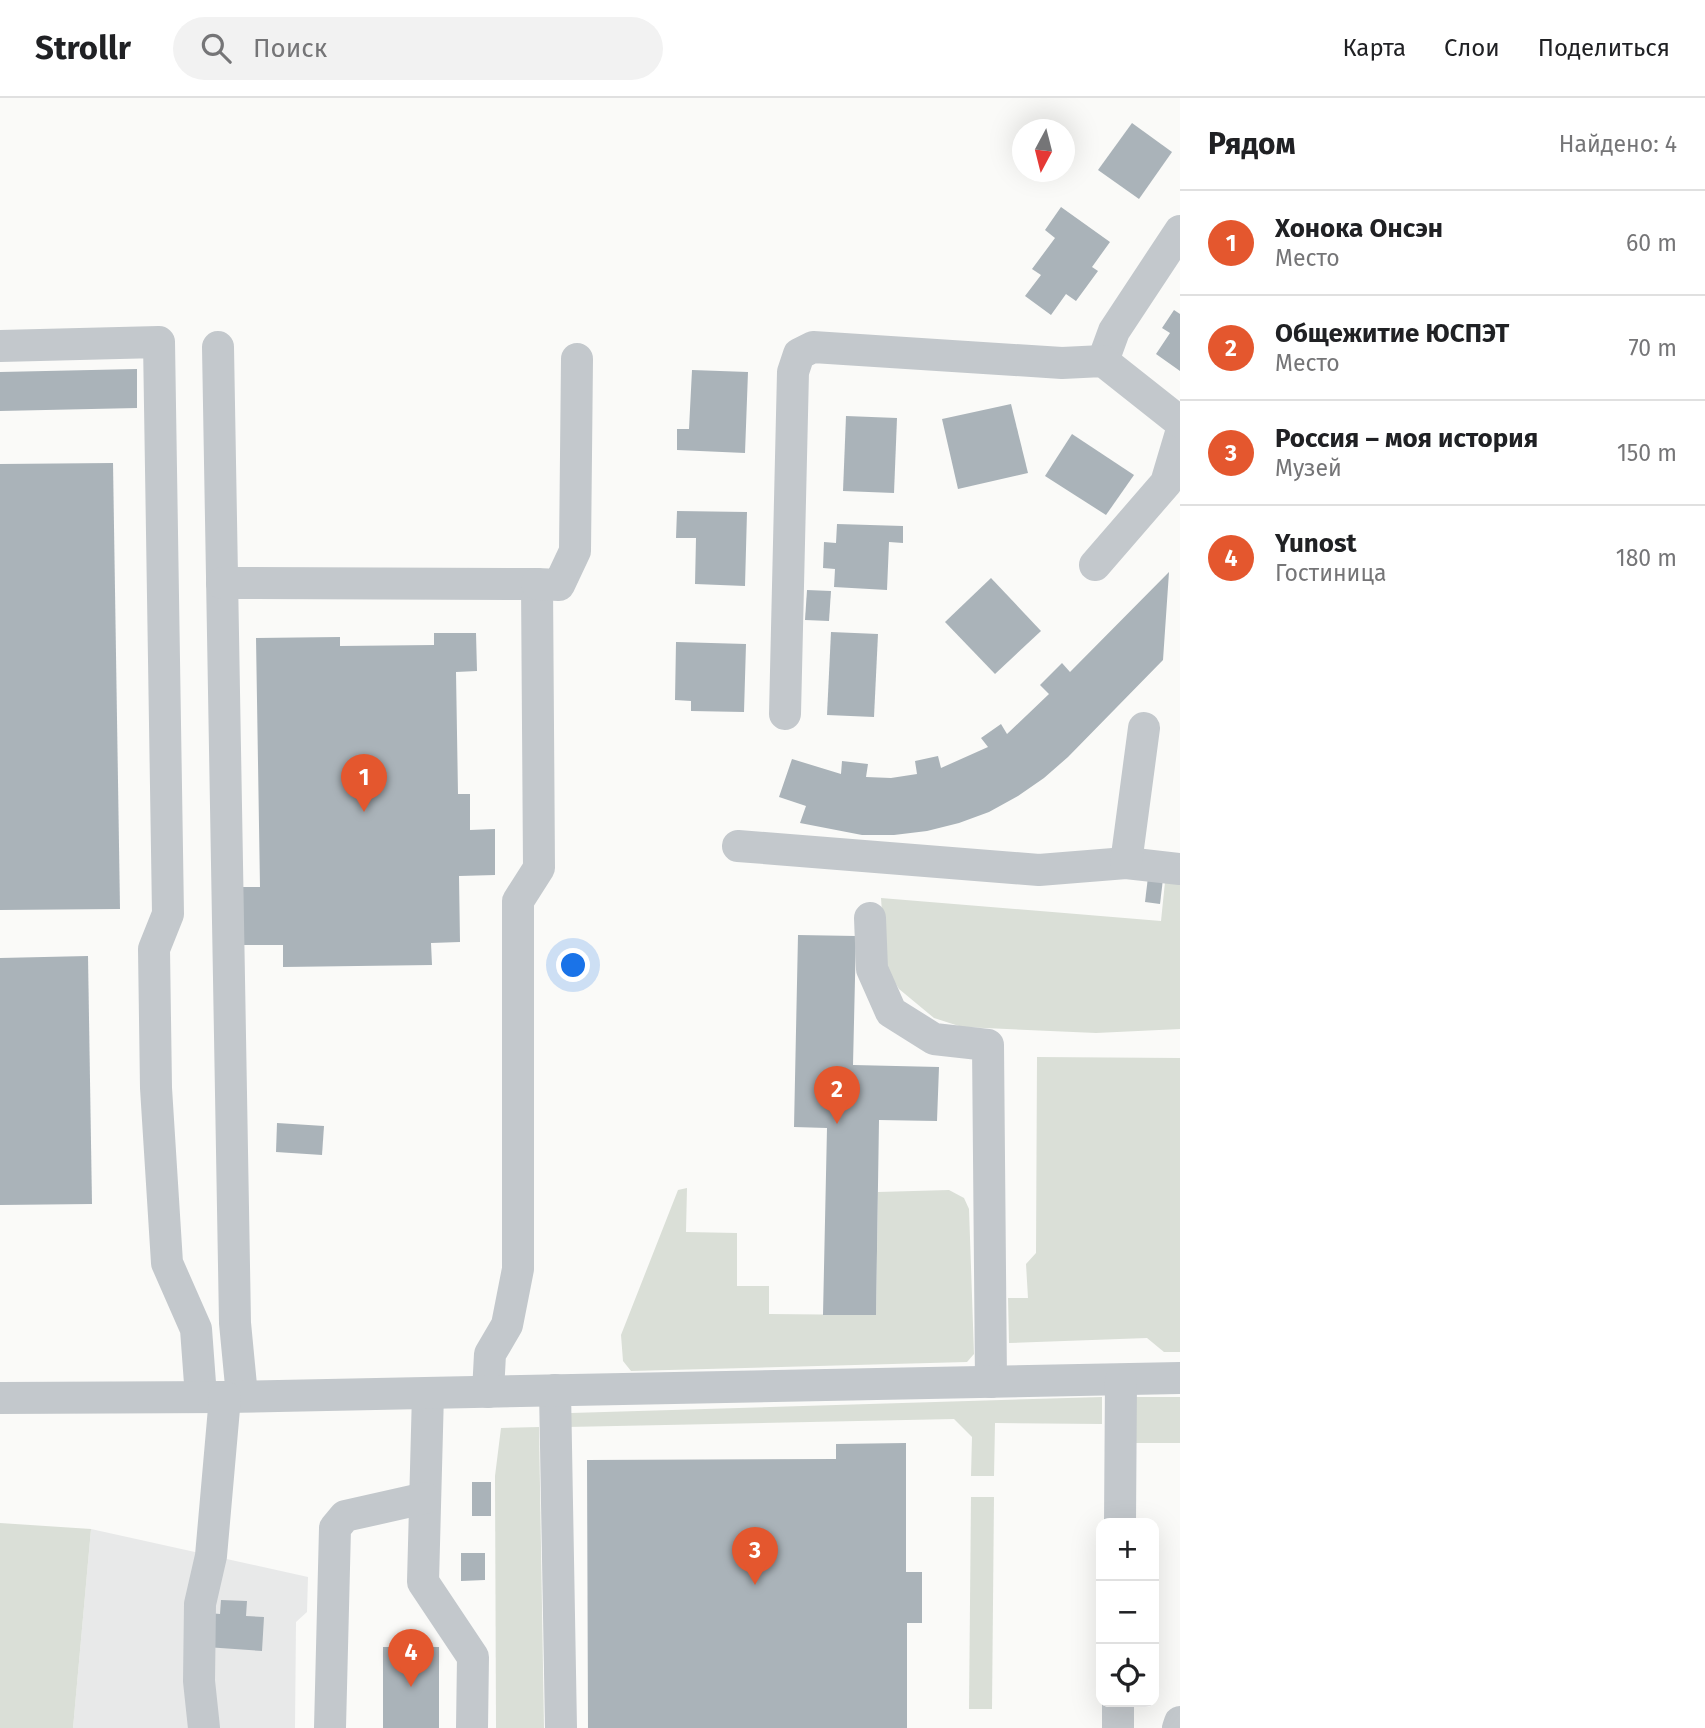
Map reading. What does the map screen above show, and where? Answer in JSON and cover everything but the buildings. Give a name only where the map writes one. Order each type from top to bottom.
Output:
[{"type":"street","points":[[1103,361],[1114,331],[1180,232]]},
{"type":"street","points":[[0,346],[159,342],[168,914],[154,949],[156,1088],[167,1264],[223,1397]]},
{"type":"street","points":[[204,1728],[199,1681],[200,1604],[211,1556],[223,1397],[235,1322],[218,347]]},
{"type":"street","points":[[785,714],[793,372],[799,354],[813,347],[1062,363],[1103,361],[1180,422]]},
{"type":"street","points":[[222,583],[559,585],[575,551],[577,359]]},
{"type":"street","points":[[1095,565],[1166,483],[1180,436]]},
{"type":"street","points":[[488,1392],[490,1354],[507,1325],[518,1269],[518,901],[539,868],[537,584]]},
{"type":"street","points":[[1126,863],[1144,728]]},
{"type":"street","points":[[738,846],[1039,870],[1126,863],[1180,869]]},
{"type":"street","points":[[870,918],[872,969],[891,1012],[934,1039],[988,1045],[992,1382]]},
{"type":"street","points":[[0,1398],[223,1397],[1180,1378]]},
{"type":"street","points":[[1120,1518],[1121,1380]]},
{"type":"street","points":[[555,1391],[561,1728]]},
{"type":"street","points":[[428,1393],[423,1582],[472,1657],[472,1728]]},
{"type":"street","points":[[330,1728],[335,1528],[345,1516],[425,1498]]},
{"type":"street","points":[[1118,1707],[1118,1728]]},
{"type":"street","points":[[1178,1728],[1180,1722]]},
{"type":"shaded area","points":[[1165,882],[1180,884],[1180,1029],[1096,1033],[962,1027],[934,1018],[899,989],[889,973],[885,958],[881,898],[1161,921]]},
{"type":"shaded area","points":[[1037,1057],[1180,1058],[1180,1352],[1164,1352],[1147,1338],[1009,1343],[1008,1298],[1028,1298],[1026,1264],[1036,1253]]},
{"type":"shaded area","points":[[687,1188],[686,1232],[737,1233],[737,1286],[769,1286],[769,1314],[876,1315],[878,1192],[949,1190],[964,1198],[969,1209],[974,1354],[967,1362],[631,1371],[623,1361],[621,1335],[678,1190]]},
{"type":"shaded area","points":[[1102,1397],[1102,1424],[995,1423],[994,1476],[971,1476],[972,1437],[954,1419],[567,1427],[567,1417],[571,1413]]},
{"type":"shaded area","points":[[1136,1397],[1180,1397],[1180,1443],[1136,1443]]},
{"type":"shaded area","points":[[539,1427],[544,1728],[496,1728],[495,1476],[501,1428]]},
{"type":"shaded area","points":[[971,1497],[994,1497],[992,1709],[969,1709]]},
{"type":"shaded area","points":[[0,1523],[91,1529],[73,1728],[0,1728]]},
{"type":"shaded area","points":[[91,1529],[308,1577],[307,1612],[296,1622],[295,1728],[73,1728]]},
{"type":"place","name":"Хонока Онсэн","points":[[364,812]]},
{"type":"place","name":"Общежитие ЮСПЭТ","points":[[837,1124]]},
{"type":"place","name":"Россия – моя история","points":[[755,1585]]},
{"type":"place","name":"Yunost","points":[[411,1687]]}]
